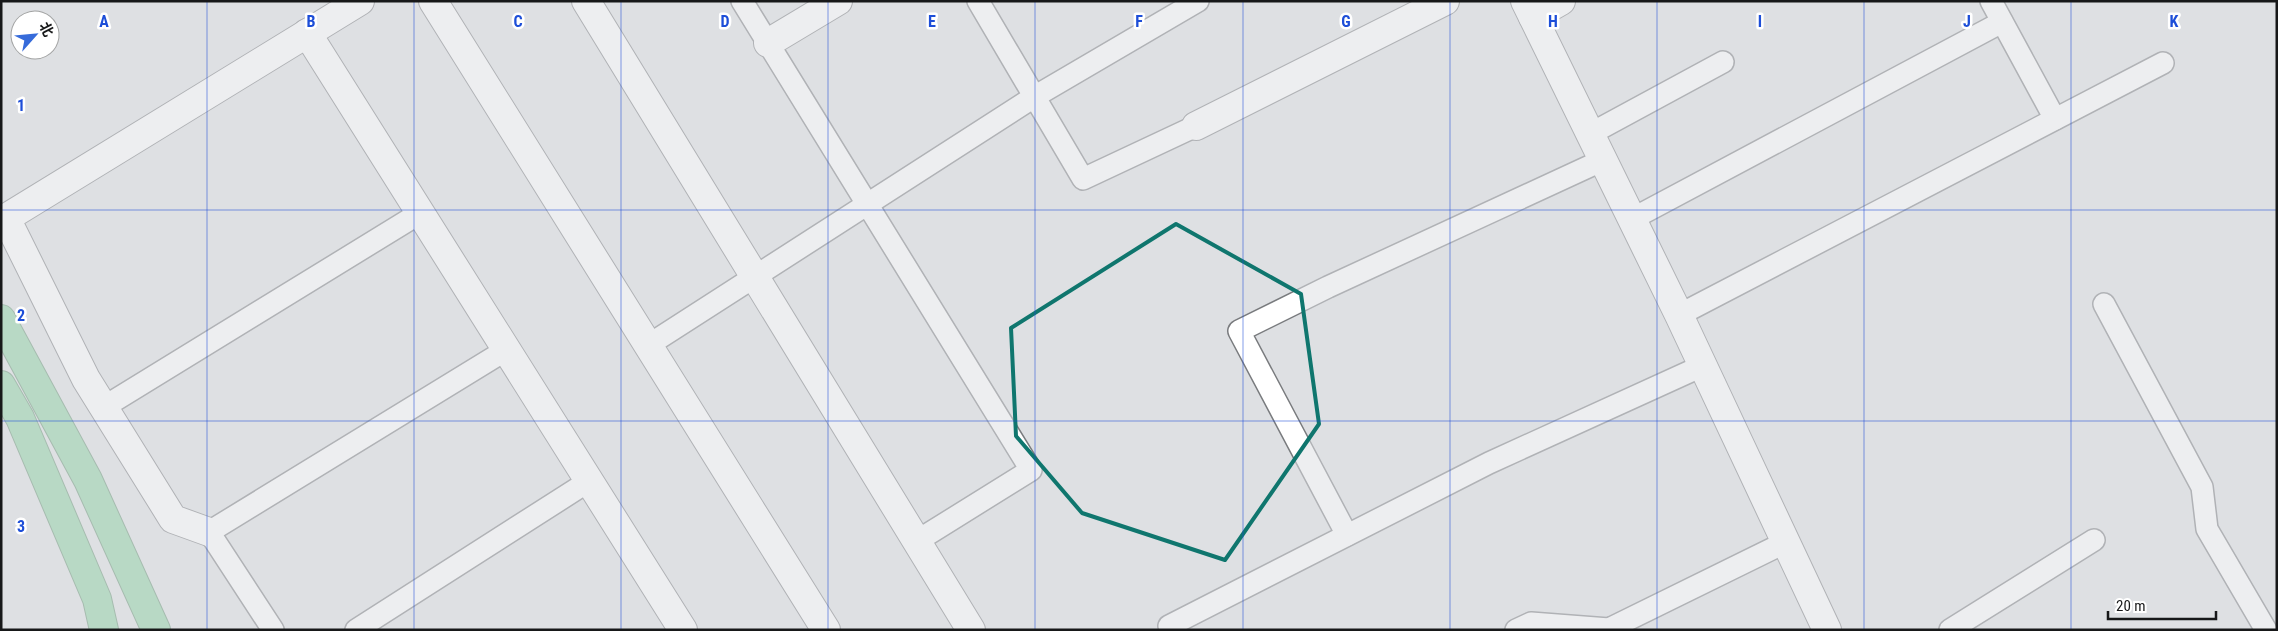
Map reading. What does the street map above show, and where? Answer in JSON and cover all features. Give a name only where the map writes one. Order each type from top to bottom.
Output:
[{"type":"highway","points":[[1,319],[88,480],[156,630]]},
{"type":"highway","points":[[1,386],[20,418],[97,598],[104,630]]},
{"type":"street","points":[[209,532],[173,520],[86,379],[6,218],[360,1]]},
{"type":"street","points":[[433,1],[826,630]]},
{"type":"street","points":[[586,1],[971,630]]},
{"type":"street","points":[[768,43],[838,1]]},
{"type":"street","points":[[1196,126],[1445,1]]},
{"type":"street","points":[[1562,1],[1529,9],[1679,315],[1827,630]]},
{"type":"street","points":[[307,33],[683,630]]},
{"type":"lane","points":[[742,1],[1031,470],[917,541]]},
{"type":"lane","points":[[978,1],[1082,179],[1196,126]]},
{"type":"lane","points":[[647,346],[1034,97],[1198,1]]},
{"type":"lane","points":[[1991,1],[2055,119]]},
{"type":"lane","points":[[1632,218],[2002,22]]},
{"type":"lane","points":[[1590,134],[1723,62]]},
{"type":"lane","points":[[1679,315],[2163,63]]},
{"type":"lane","points":[[1347,536],[1239,332],[1328,287],[1603,160]]},
{"type":"lane","points":[[104,408],[420,212]]},
{"type":"lane","points":[[2104,304],[2202,488],[2207,529],[2266,630]]},
{"type":"lane","points":[[273,630],[209,532],[506,350]]},
{"type":"lane","points":[[1171,630],[1169,626],[1489,463],[1702,366]]},
{"type":"lane","points":[[356,630],[589,481]]},
{"type":"lane","points":[[1950,630],[2094,540]]},
{"type":"lane","points":[[1516,630],[1531,623],[1609,628],[1786,542]]},
{"type":"highlighted area","points":[[1176,224],[1301,294],[1319,424],[1225,560],[1082,513],[1016,436],[1011,328]]}]
